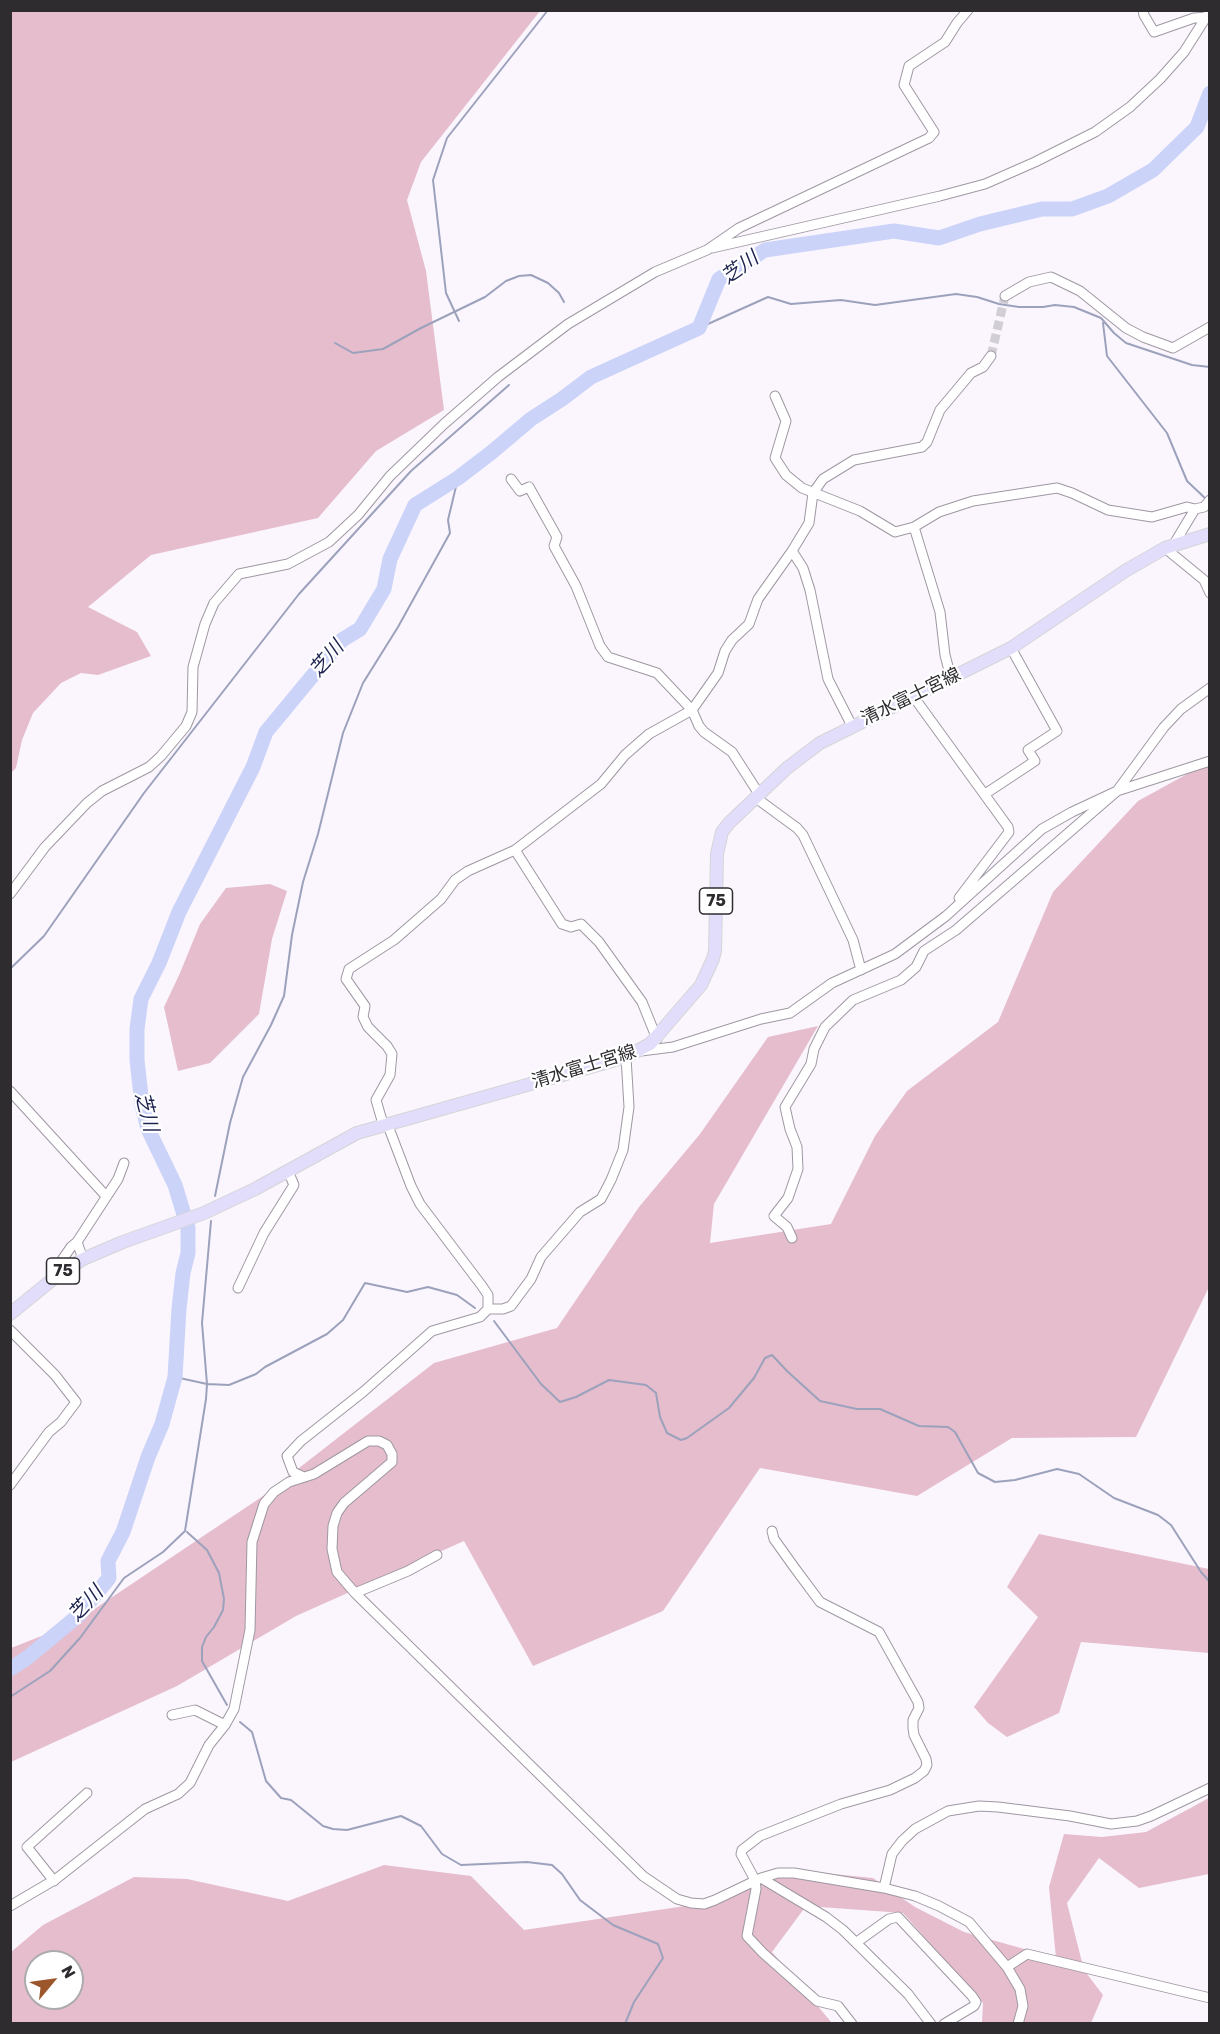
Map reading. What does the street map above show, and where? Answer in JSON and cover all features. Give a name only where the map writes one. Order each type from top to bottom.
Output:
[{"type":"main road","name":"清水富士宮線","points":[[10,1314],[58,1275],[83,1259],[204,1213],[357,1133],[626,1057],[639,1051],[657,1039],[707,976],[716,951],[719,842],[722,832],[802,755],[852,726],[1011,648],[1125,571],[1169,546],[1209,534]]},
{"type":"street","points":[[707,250],[739,228],[929,138],[934,132],[904,85],[909,66],[945,42],[957,22],[968,10]]},
{"type":"street","points":[[1143,10],[1155,32],[1208,15]]},
{"type":"street","points":[[10,894],[45,847],[87,803],[102,791],[149,767],[186,726],[192,712],[193,667],[205,624],[214,603],[239,574],[288,564],[329,542],[358,514],[390,476],[444,424],[498,377],[568,324],[655,272],[707,250],[985,184],[1035,162],[1095,132],[1130,106],[1160,79],[1184,52],[1208,15]]},
{"type":"street","points":[[1005,296],[1029,282],[1051,277],[1080,291],[1126,327],[1143,337],[1173,348],[1209,327]]},
{"type":"street","points":[[304,1477],[293,1472],[287,1456],[301,1441],[363,1392],[432,1331],[480,1317],[488,1309],[488,1295],[420,1204],[385,1124],[376,1100],[390,1075],[392,1054],[368,1027],[363,1017],[365,1006],[346,979],[349,969],[394,940],[441,899],[455,880],[468,871],[515,850],[601,784],[625,755],[649,734],[692,710],[718,673],[725,651],[749,624],[758,599],[809,523],[813,493],[823,479],[854,460],[922,447],[927,442],[940,410],[971,373],[983,367],[991,356]]},
{"type":"street","points":[[775,396],[786,421],[775,458],[786,476],[802,488],[861,511],[895,532],[914,527],[939,512],[973,501],[1058,488],[1108,510],[1152,517],[1203,505]]},
{"type":"street","points":[[511,479],[520,491],[529,487],[557,537],[554,546],[576,586],[600,646],[608,657],[657,673],[692,710],[704,732],[732,752],[758,796],[803,835],[853,940],[861,970]]},
{"type":"street","points":[[1203,505],[1169,546],[1204,580],[1209,593]]},
{"type":"street","points":[[914,527],[939,612],[951,678]]},
{"type":"street","points":[[792,551],[803,568],[810,590],[828,679],[852,726]]},
{"type":"street","points":[[985,794],[1035,761],[1028,750],[1058,731],[1011,648]]},
{"type":"street","points":[[792,1238],[787,1227],[774,1216],[788,1198],[798,1169],[797,1147],[785,1107],[811,1064],[814,1049],[825,1027],[853,1000],[901,980],[916,967],[924,951],[956,930],[1117,791],[1180,709],[1209,688]]},
{"type":"street","points":[[639,1051],[673,1047],[761,1019],[790,1013],[832,982],[895,954],[952,909],[1009,832],[1008,827],[985,794],[913,696]]},
{"type":"street","points":[[952,909],[1042,829],[1117,791],[1209,761]]},
{"type":"street","points":[[515,850],[562,924],[571,927],[581,924],[599,942],[642,1002],[657,1039]]},
{"type":"street","points":[[488,1309],[503,1309],[512,1306],[531,1279],[541,1257],[580,1212],[601,1198],[611,1180],[623,1150],[628,1107],[626,1057]]},
{"type":"street","points":[[10,1091],[106,1196]]},
{"type":"street","points":[[62,1260],[77,1242],[118,1179],[124,1163]]},
{"type":"street","points":[[238,1288],[264,1233],[294,1185],[288,1171]]},
{"type":"street","points":[[77,1242],[83,1259]]},
{"type":"street","points":[[10,1330],[55,1375],[76,1402],[61,1422],[49,1432],[10,1485]]},
{"type":"street","points":[[10,1906],[54,1881],[146,1809],[178,1794],[190,1783],[209,1744],[225,1725],[234,1709],[250,1630],[252,1542],[264,1504],[274,1491],[289,1482],[304,1477],[368,1441],[379,1441],[387,1445],[392,1454],[392,1462],[344,1503],[337,1513],[333,1526],[333,1560],[337,1572],[355,1593],[643,1876],[677,1899],[691,1904],[704,1904],[758,1879],[778,1873],[794,1873],[884,1888],[926,1900],[969,1922],[1007,1967],[1020,1989],[1023,2006],[1018,2024]]},
{"type":"street","points":[[772,1532],[774,1539],[820,1602],[879,1632],[918,1702],[919,1708],[913,1720],[913,1728],[927,1765],[924,1771],[915,1778],[890,1790],[841,1804],[760,1836],[749,1842],[741,1854],[758,1879],[826,1917],[857,1942],[908,1995],[931,2024]]},
{"type":"street","points":[[355,1593],[378,1585],[437,1555]]},
{"type":"street","points":[[172,1715],[195,1710],[225,1725]]},
{"type":"street","points":[[884,1888],[892,1854],[902,1842],[915,1829],[948,1812],[979,1806],[999,1807],[1111,1824],[1137,1821],[1209,1788]]},
{"type":"street","points":[[54,1881],[27,1847],[87,1793]]},
{"type":"street","points":[[758,1879],[747,1936],[817,2001],[837,2006],[852,2024]]},
{"type":"street","points":[[857,1942],[889,1919],[898,1917],[976,2002],[974,2006],[944,2024]]},
{"type":"street","points":[[1007,1967],[1027,1954],[1209,1998]]},
{"type":"shaded area","points":[[11,10],[540,11],[421,162],[407,200],[426,271],[444,410],[376,451],[318,518],[151,555],[88,607],[137,632],[151,656],[98,675],[81,673],[61,683],[33,713],[22,740],[16,768],[11,773]]},
{"type":"shaded area","points":[[1209,762],[1209,1287],[1136,1437],[1012,1438],[917,1496],[760,1468],[663,1611],[533,1666],[464,1541],[296,1616],[177,1686],[11,1762],[11,1648],[72,1624],[263,1496],[434,1363],[557,1328],[639,1207],[700,1134],[768,1037],[818,1026],[714,1204],[710,1243],[831,1224],[875,1136],[907,1091],[998,1022],[1053,892],[1138,801]]},
{"type":"shaded area","points":[[270,884],[287,891],[272,939],[259,1014],[210,1063],[178,1071],[164,1007],[200,924],[226,888]]},
{"type":"shaded area","points":[[1039,1534],[1209,1569],[1209,1653],[1081,1642],[1059,1713],[1007,1737],[988,1723],[974,1707],[1038,1617],[1007,1587]]},
{"type":"shaded area","points":[[1209,1798],[1209,1874],[1139,1888],[1099,1858],[1067,1903],[1084,1970],[1103,1995],[1091,2023],[982,2023],[983,2003],[903,1913],[806,1906],[772,1952],[832,2023],[11,2024],[11,1952],[43,1925],[134,1877],[187,1879],[288,1901],[384,1865],[471,1876],[524,1930],[685,1906],[794,1870],[873,1878],[915,1907],[964,1932],[1056,1958],[1049,1887],[1064,1834],[1102,1837],[1146,1832]]},
{"type":"waterway","points":[[459,321],[446,293],[433,180],[447,138],[548,10]]},
{"type":"waterway","name":"芝川","points":[[10,1669],[27,1658],[79,1615],[109,1578],[108,1561],[123,1532],[148,1457],[162,1424],[175,1377],[179,1309],[188,1253],[188,1228],[175,1185],[148,1129],[142,1105],[137,1060],[137,1029],[141,999],[159,963],[179,912],[253,767],[266,732],[342,640],[360,629],[384,589],[390,559],[415,505],[458,478],[531,419],[591,377],[699,328],[719,279],[765,250],[894,231],[939,238],[980,224],[1042,209],[1072,209],[1108,196],[1153,170],[1197,127],[1210,93]]},
{"type":"waterway","points":[[335,343],[353,353],[383,349],[485,297],[506,281],[519,276],[531,275],[548,283],[559,293],[564,302]]},
{"type":"waterway","points":[[699,328],[768,297],[791,304],[841,300],[875,305],[956,294],[1019,307],[1055,305],[1074,307],[1101,318],[1126,343],[1192,365],[1210,367]]},
{"type":"waterway","points":[[1103,323],[1107,356],[1167,433],[1187,481],[1207,500]]},
{"type":"waterway","points":[[10,969],[44,936],[144,793],[299,594],[411,471],[509,385]]},
{"type":"waterway","points":[[215,1196],[230,1123],[243,1077],[284,996],[292,935],[303,882],[318,834],[343,733],[363,683],[398,627],[450,533],[448,520],[458,478]]},
{"type":"waterway","points":[[10,1697],[50,1671],[80,1638],[124,1578],[163,1552],[185,1531],[206,1399],[202,1323],[211,1221]]},
{"type":"waterway","points":[[175,1377],[207,1384],[229,1385],[256,1374],[327,1334],[343,1320],[365,1283],[407,1292],[428,1287],[457,1295],[475,1308]]},
{"type":"waterway","points":[[494,1321],[541,1384],[560,1402],[576,1397],[609,1380],[646,1385],[656,1393],[660,1417],[667,1433],[681,1440],[729,1408],[754,1378],[765,1358],[772,1355],[820,1401],[857,1409],[880,1409],[919,1426],[948,1427],[955,1432],[978,1473],[995,1482],[1015,1480],[1057,1469],[1079,1474],[1114,1498],[1158,1515],[1171,1525],[1210,1582]]},
{"type":"waterway","points":[[187,1532],[207,1550],[219,1573],[224,1599],[223,1610],[206,1637],[202,1647],[202,1661],[227,1705]]},
{"type":"waterway","points":[[240,1722],[252,1732],[266,1781],[281,1798],[291,1800],[323,1826],[347,1830],[401,1816],[421,1826],[442,1854],[461,1865],[527,1862],[552,1865],[562,1874],[580,1900],[613,1925],[658,1944],[663,1958],[634,2002],[625,2024]]},
{"type":"tunnel","points":[[991,356],[1005,296]]}]
